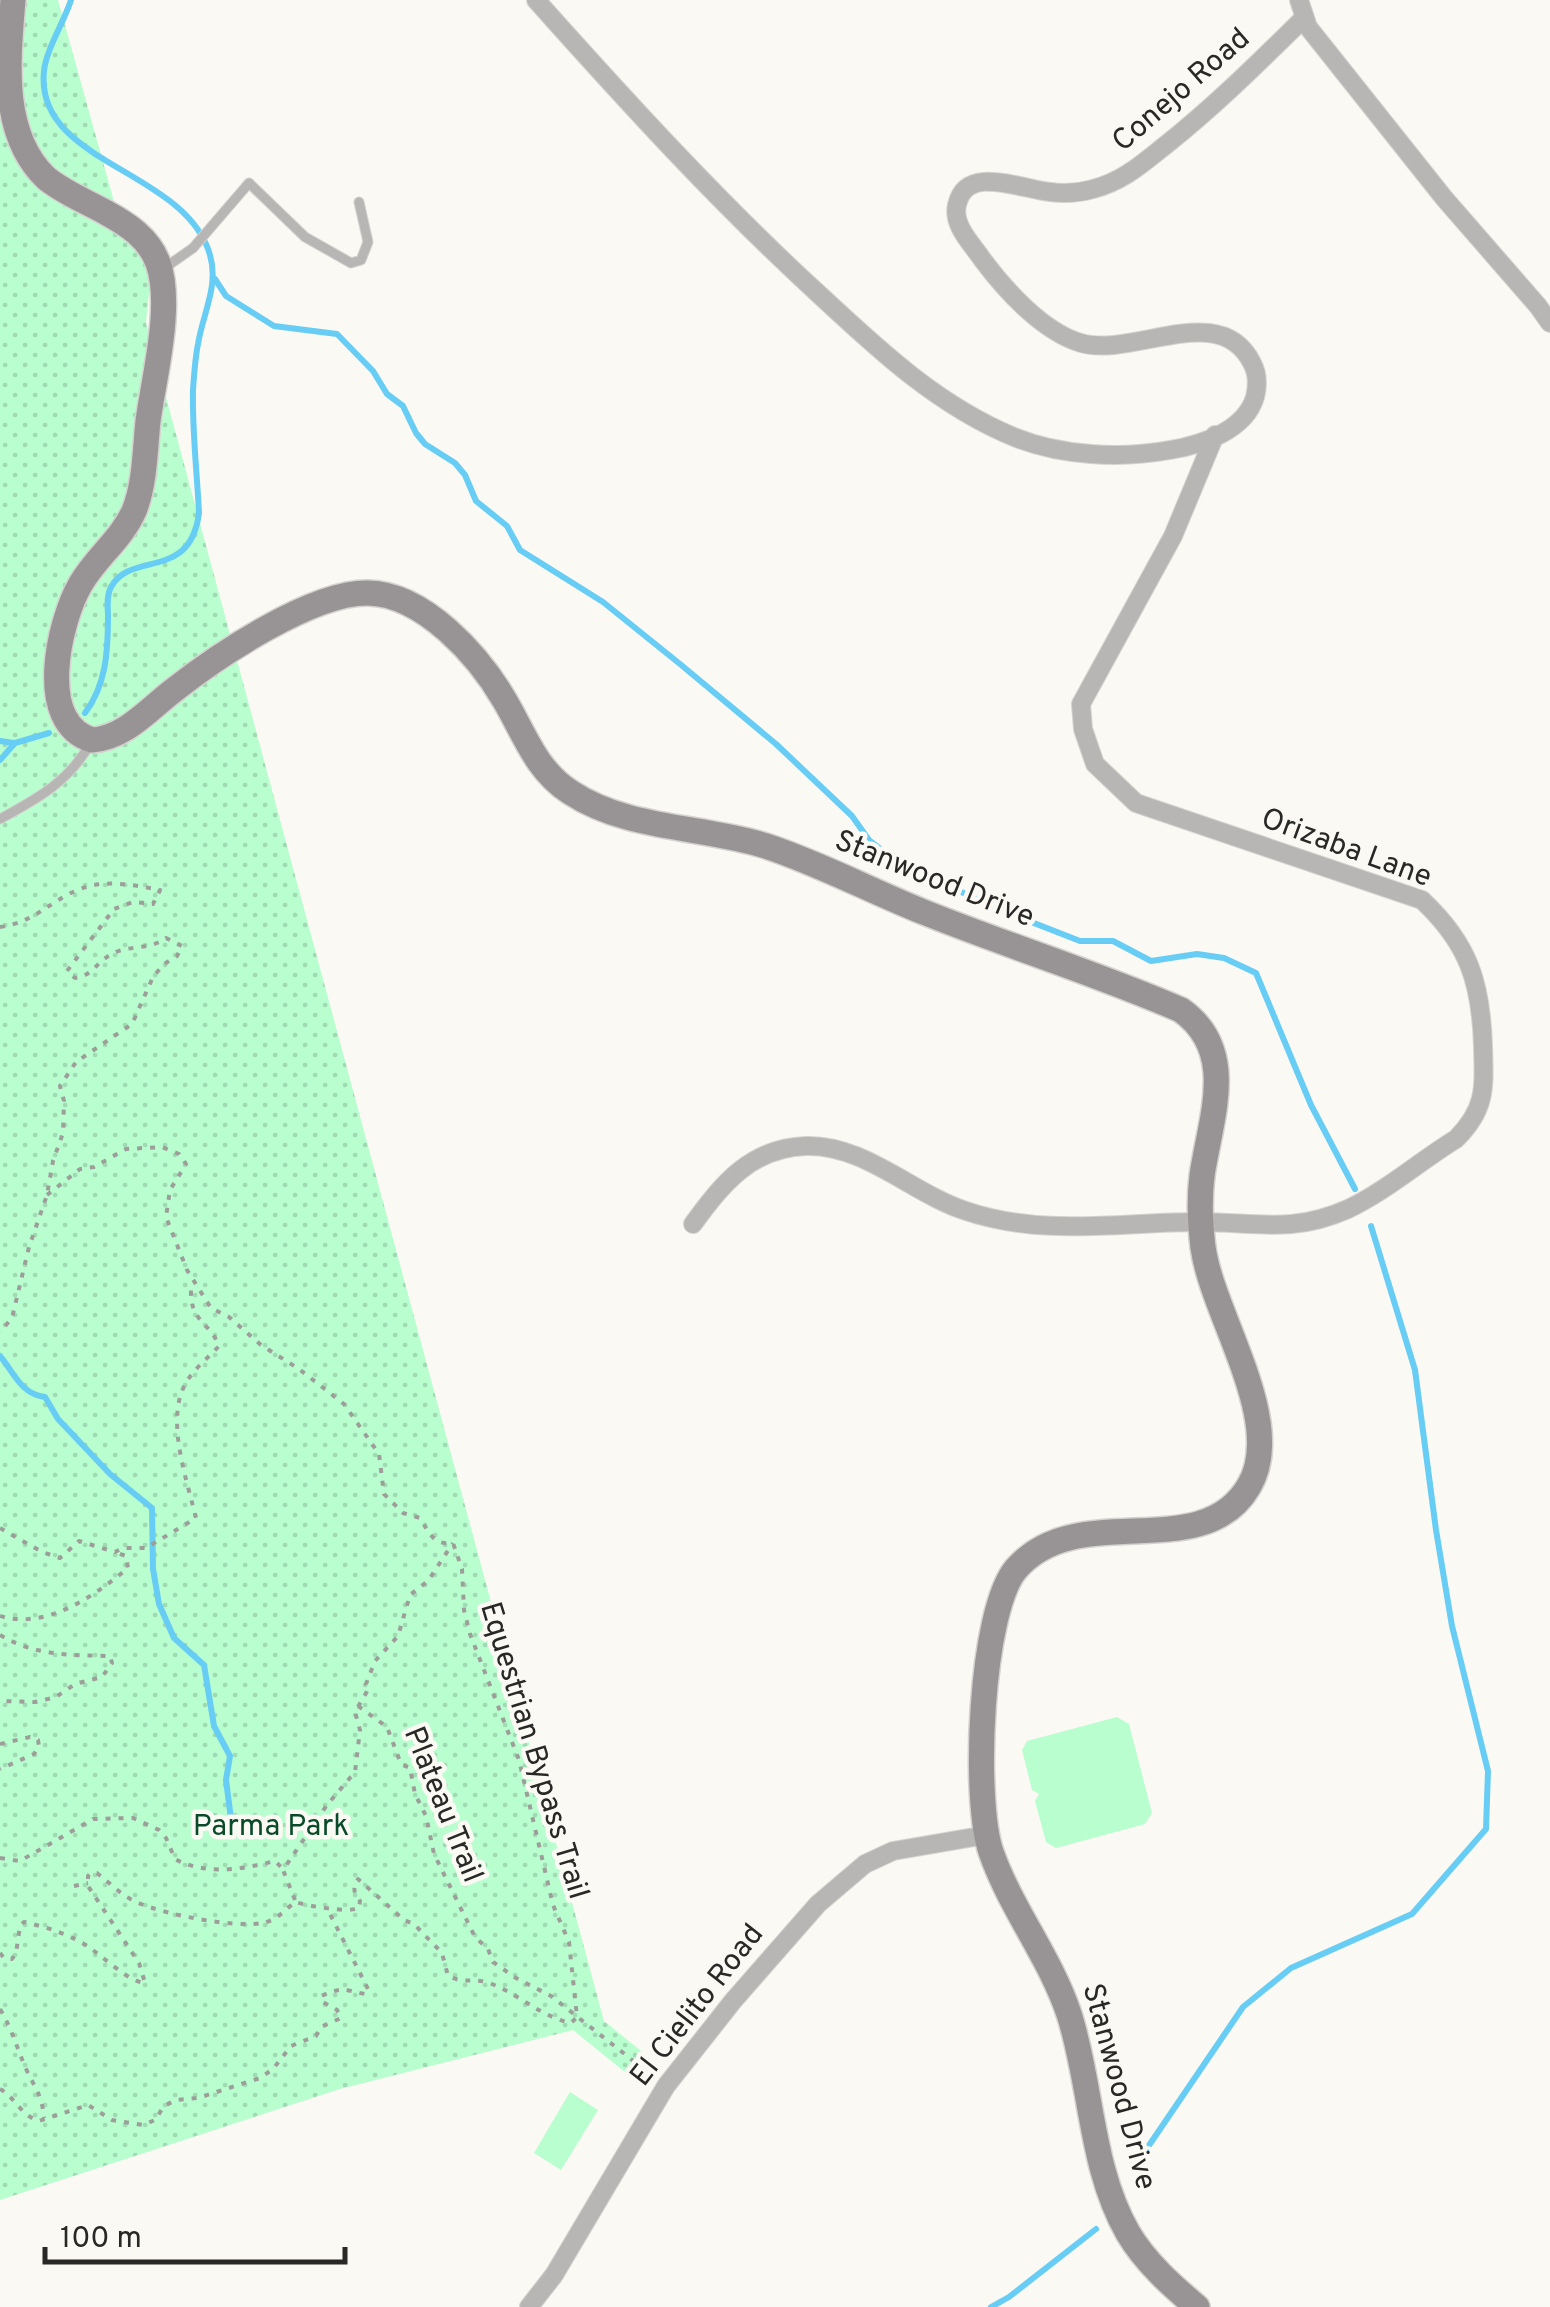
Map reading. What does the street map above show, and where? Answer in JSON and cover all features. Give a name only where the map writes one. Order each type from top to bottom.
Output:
[{"type":"main road","points":[[13,0],[6,98],[21,148],[36,170],[133,229],[171,265],[137,500],[122,532],[79,586],[69,607],[58,654],[58,690],[64,718],[74,732],[92,740]]},
{"type":"main road","name":"Stanwood Drive","points":[[92,740],[103,740],[120,732],[196,674],[293,615],[350,594],[375,594],[400,601],[437,624],[480,666],[506,702],[544,770],[576,796],[626,815],[740,839],[785,853],[938,918],[1146,995],[1189,1016],[1210,1044],[1217,1083],[1200,1222],[1209,1276],[1258,1423],[1260,1455],[1254,1476],[1236,1503],[1206,1523],[1070,1537],[1037,1552],[1013,1573],[998,1606],[986,1690],[982,1797],[992,1855],[1040,1947],[1070,2017],[1114,2202],[1138,2246],[1197,2307]]},
{"type":"street","name":"Conejo Road","points":[[536,0],[702,179],[887,358],[924,386],[1013,436],[1050,449],[1087,454],[1148,453],[1194,444],[1234,426],[1254,400],[1256,370],[1247,353],[1220,334],[1171,334],[1100,347],[1060,334],[1023,304],[960,228],[957,204],[962,193],[972,184],[986,180],[1070,193],[1117,181],[1140,168],[1206,113],[1301,9],[1444,198],[1550,323]]},
{"type":"street","name":"Orizaba Lane","points":[[693,1224],[723,1185],[746,1164],[772,1152],[807,1146],[856,1157],[938,1200],[981,1216],[1070,1228],[1200,1222],[1268,1228],[1311,1221],[1348,1208],[1470,1126],[1484,1091],[1478,988],[1456,937],[1422,900],[1136,803],[1095,764],[1088,749],[1080,704],[1174,536],[1214,436]]},
{"type":"street","name":"El Cielito Road","points":[[529,2307],[554,2275],[666,2086],[801,1921],[854,1871],[893,1851],[986,1835]]},
{"type":"lane","points":[[171,265],[215,224],[248,183],[305,237],[352,263],[361,260],[368,242],[359,202]]},
{"type":"lane","points":[[0,819],[62,782],[92,740]]},
{"type":"path","points":[[0,927],[40,915],[80,889],[124,883],[160,890],[153,904],[133,902],[114,909],[68,971],[76,978],[86,976],[110,955],[154,947],[166,938],[182,946],[177,956],[153,977],[132,1024],[76,1062],[60,1086],[64,1101],[63,1133],[28,1247],[12,1318],[0,1332]]},
{"type":"path","points":[[47,1195],[80,1169],[94,1168],[126,1149],[162,1147],[179,1154],[186,1164],[170,1190],[166,1218],[186,1270],[211,1308],[229,1317],[261,1345],[344,1404],[379,1454],[384,1494],[402,1513],[420,1518],[432,1539],[441,1544],[454,1542]]},
{"type":"path","points":[[115,1552],[146,1548],[196,1518],[180,1457],[178,1414],[187,1382],[219,1346],[214,1333],[200,1323],[192,1308],[190,1290],[198,1287]]},
{"type":"path","points":[[0,1528],[60,1558],[79,1542],[115,1552],[126,1556],[128,1568],[87,1599],[53,1615],[8,1619],[0,1616]]},
{"type":"path","points":[[357,1709],[369,1688],[368,1672],[398,1636],[410,1596],[428,1581],[454,1542]]},
{"type":"path","name":"Equestrian Bypass Trail","points":[[454,1542],[462,1569],[464,1610],[470,1634],[519,1760],[554,1905],[569,1942],[577,2017]]},
{"type":"path","points":[[0,1635],[17,1645],[44,1652],[84,1658],[110,1656],[112,1663],[102,1676],[76,1684],[56,1697],[35,1702],[0,1700]]},
{"type":"path","name":"Plateau Trail","points":[[284,1870],[327,1805],[355,1772],[360,1744],[357,1709]]},
{"type":"path","name":"Plateau Trail","points":[[357,1709],[388,1727],[401,1764],[410,1768],[414,1794],[426,1816],[434,1854],[475,1937],[503,1970],[552,1996],[666,2086]]},
{"type":"path","points":[[0,1744],[30,1738],[38,1740],[40,1746],[34,1754],[0,1769]]},
{"type":"path","points":[[0,1858],[20,1861],[93,1819],[134,1818],[159,1830],[175,1859],[188,1865],[219,1870],[276,1861],[284,1870],[295,1902]]},
{"type":"path","points":[[0,1954],[12,1959],[24,1922],[41,1924],[85,1944],[134,1982],[144,1982],[139,1963],[88,1883],[88,1876],[97,1873],[140,1904],[189,1916],[263,1922],[279,1917],[295,1902]]},
{"type":"path","points":[[295,1902],[345,1913],[359,1908],[354,1885],[358,1879],[442,1952],[448,1976],[466,1984],[487,1982],[558,2020],[571,2024],[577,2017]]},
{"type":"path","points":[[74,1886],[88,1883]]},
{"type":"path","points":[[0,2089],[26,2116],[39,2121],[88,2105],[112,2120],[143,2125],[155,2120],[164,2106],[176,2100],[212,2094],[260,2078],[291,2046],[316,2036],[321,2028],[341,2018],[321,1996],[338,1988],[352,1988],[365,1994],[369,1991],[330,1914],[333,1908]]},
{"type":"path","points":[[0,2009],[42,2096],[44,2118]]},
{"type":"green space","name":"Parma Park","points":[[0,0],[58,0],[123,234],[153,251],[146,323],[604,2021],[656,2063],[642,2086],[573,2030],[340,2089],[0,2200]]},
{"type":"green space","points":[[1117,1717],[1129,1724],[1152,1813],[1145,1824],[1056,1848],[1046,1842],[1035,1801],[1039,1794],[1032,1790],[1022,1750],[1027,1741]]},
{"type":"green space","points":[[570,2092],[598,2110],[561,2170],[534,2153]]},
{"type":"waterway","points":[[71,0],[45,63],[47,102],[62,127],[86,147],[173,203],[196,226],[210,255],[213,278],[194,379],[199,513],[193,534],[172,557],[132,570],[111,587],[104,668],[85,713]]},
{"type":"waterway","points":[[215,279],[226,296],[274,326],[337,334],[373,371],[387,394],[403,406],[425,444],[455,463],[476,501],[507,526],[520,550],[603,602],[680,664],[776,744],[852,816],[869,840],[896,861],[993,907],[1080,941],[1113,941],[1151,961],[1197,954],[1224,958],[1256,973],[1311,1105],[1355,1189]]},
{"type":"waterway","points":[[0,760],[15,743],[49,733]]},
{"type":"waterway","points":[[0,741],[14,743]]},
{"type":"waterway","points":[[1135,2166],[1243,2007],[1291,1968],[1412,1914],[1486,1829],[1488,1771],[1452,1626],[1415,1370],[1371,1226]]},
{"type":"waterway","points":[[0,1356],[24,1387],[45,1397],[58,1419],[110,1474],[152,1508],[153,1569],[159,1604],[174,1638],[204,1665],[214,1726],[230,1756],[226,1780],[231,1819]]},
{"type":"waterway","points":[[991,2307],[1096,2229]]}]
